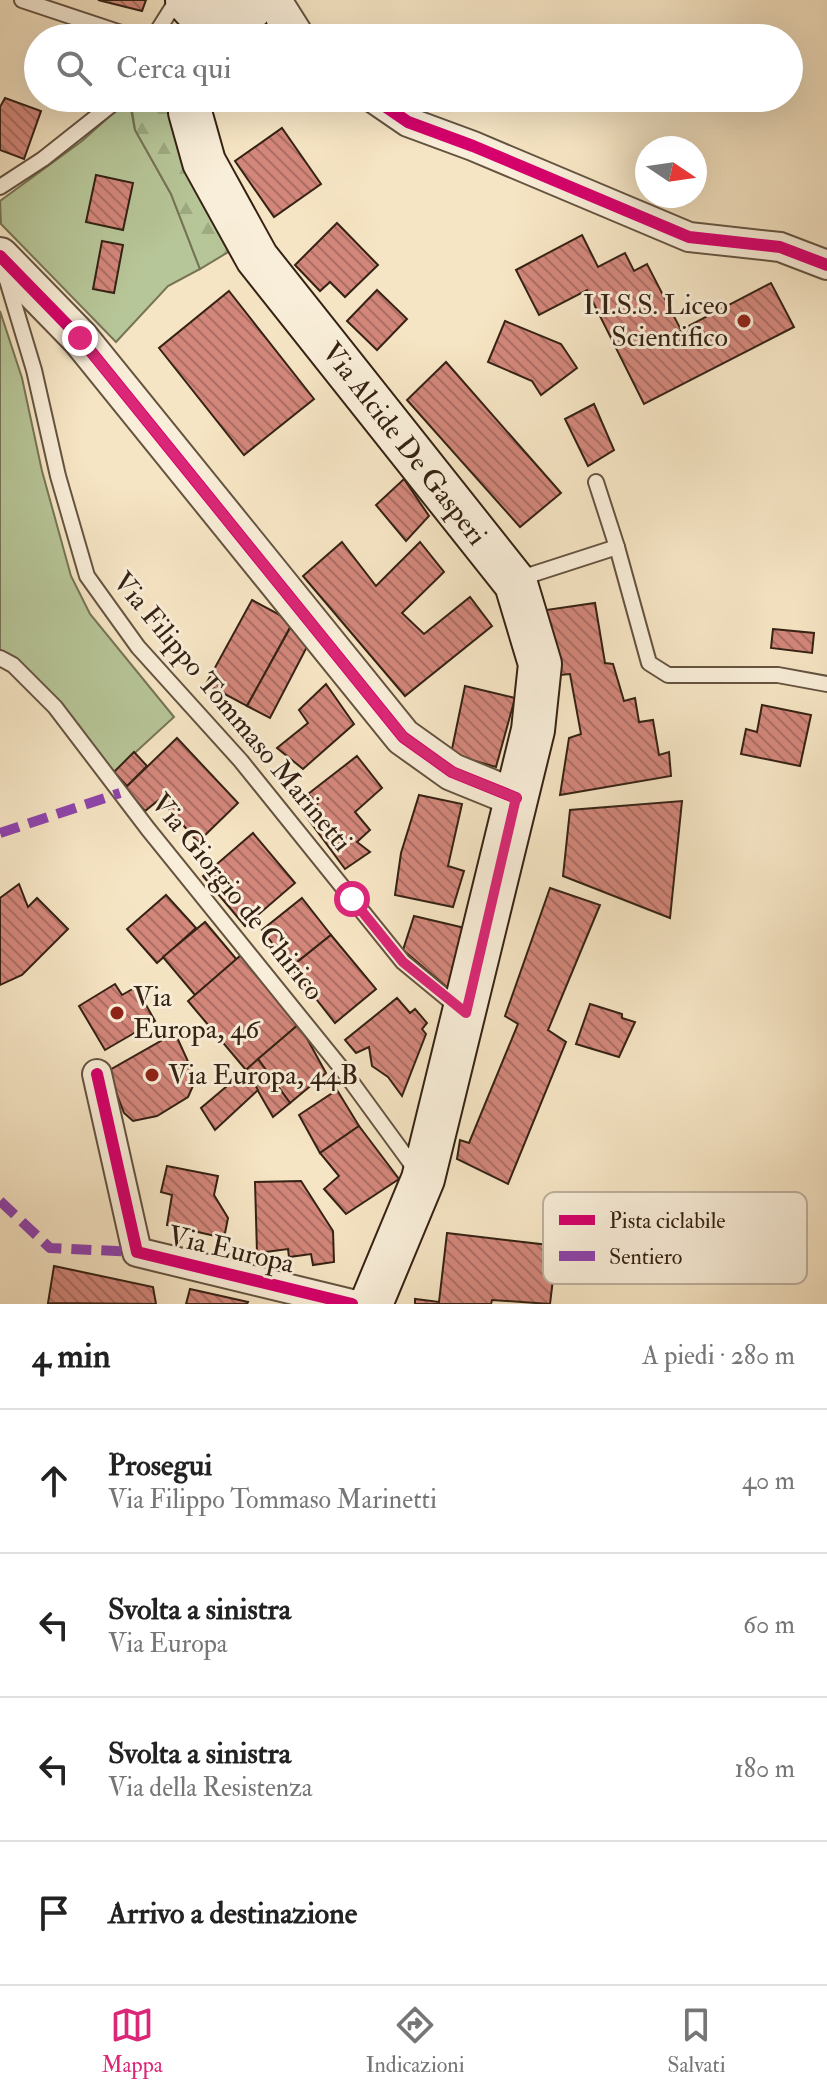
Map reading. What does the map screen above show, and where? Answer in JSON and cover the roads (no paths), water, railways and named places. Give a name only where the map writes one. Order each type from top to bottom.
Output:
[{"type":"main road","name":"Via Alcide De Gasperi","points":[[193,112],[204,162],[257,258],[513,581],[540,664],[533,730],[516,798]]},
{"type":"main road","points":[[371,1304],[423,1179],[466,1013],[516,798]]},
{"type":"street","points":[[226,15],[255,24]]},
{"type":"street","points":[[393,112],[408,122],[473,146],[689,237],[780,247],[827,265]]},
{"type":"street","points":[[0,256],[80,338],[403,737],[452,772],[516,798]]},
{"type":"street","name":"Via Europa","points":[[97,1074],[137,1252],[352,1304]]},
{"type":"lane","points":[[22,0],[94,24]]},
{"type":"lane","points":[[197,24],[226,15],[247,24]]},
{"type":"lane","points":[[0,187],[43,159],[102,112]]},
{"type":"lane","name":"Via Filippo Tommaso Marinetti","points":[[0,256],[34,370],[58,476],[87,576],[138,647],[241,761],[403,962],[466,1013]]},
{"type":"lane","points":[[596,482],[649,663],[668,675],[778,675],[827,684]]},
{"type":"lane","points":[[513,581],[617,547]]},
{"type":"lane","name":"Via Giorgio de Chirico","points":[[0,658],[13,665],[55,707],[157,841],[342,1069],[423,1179]]},
{"type":"place","name":"I.I.S.S. Liceo Scientifico","points":[[744,321]]},
{"type":"place","name":"Via Europa, 46","points":[[117,1013]]},
{"type":"place","name":"Via Europa, 44B","points":[[152,1075]]}]
